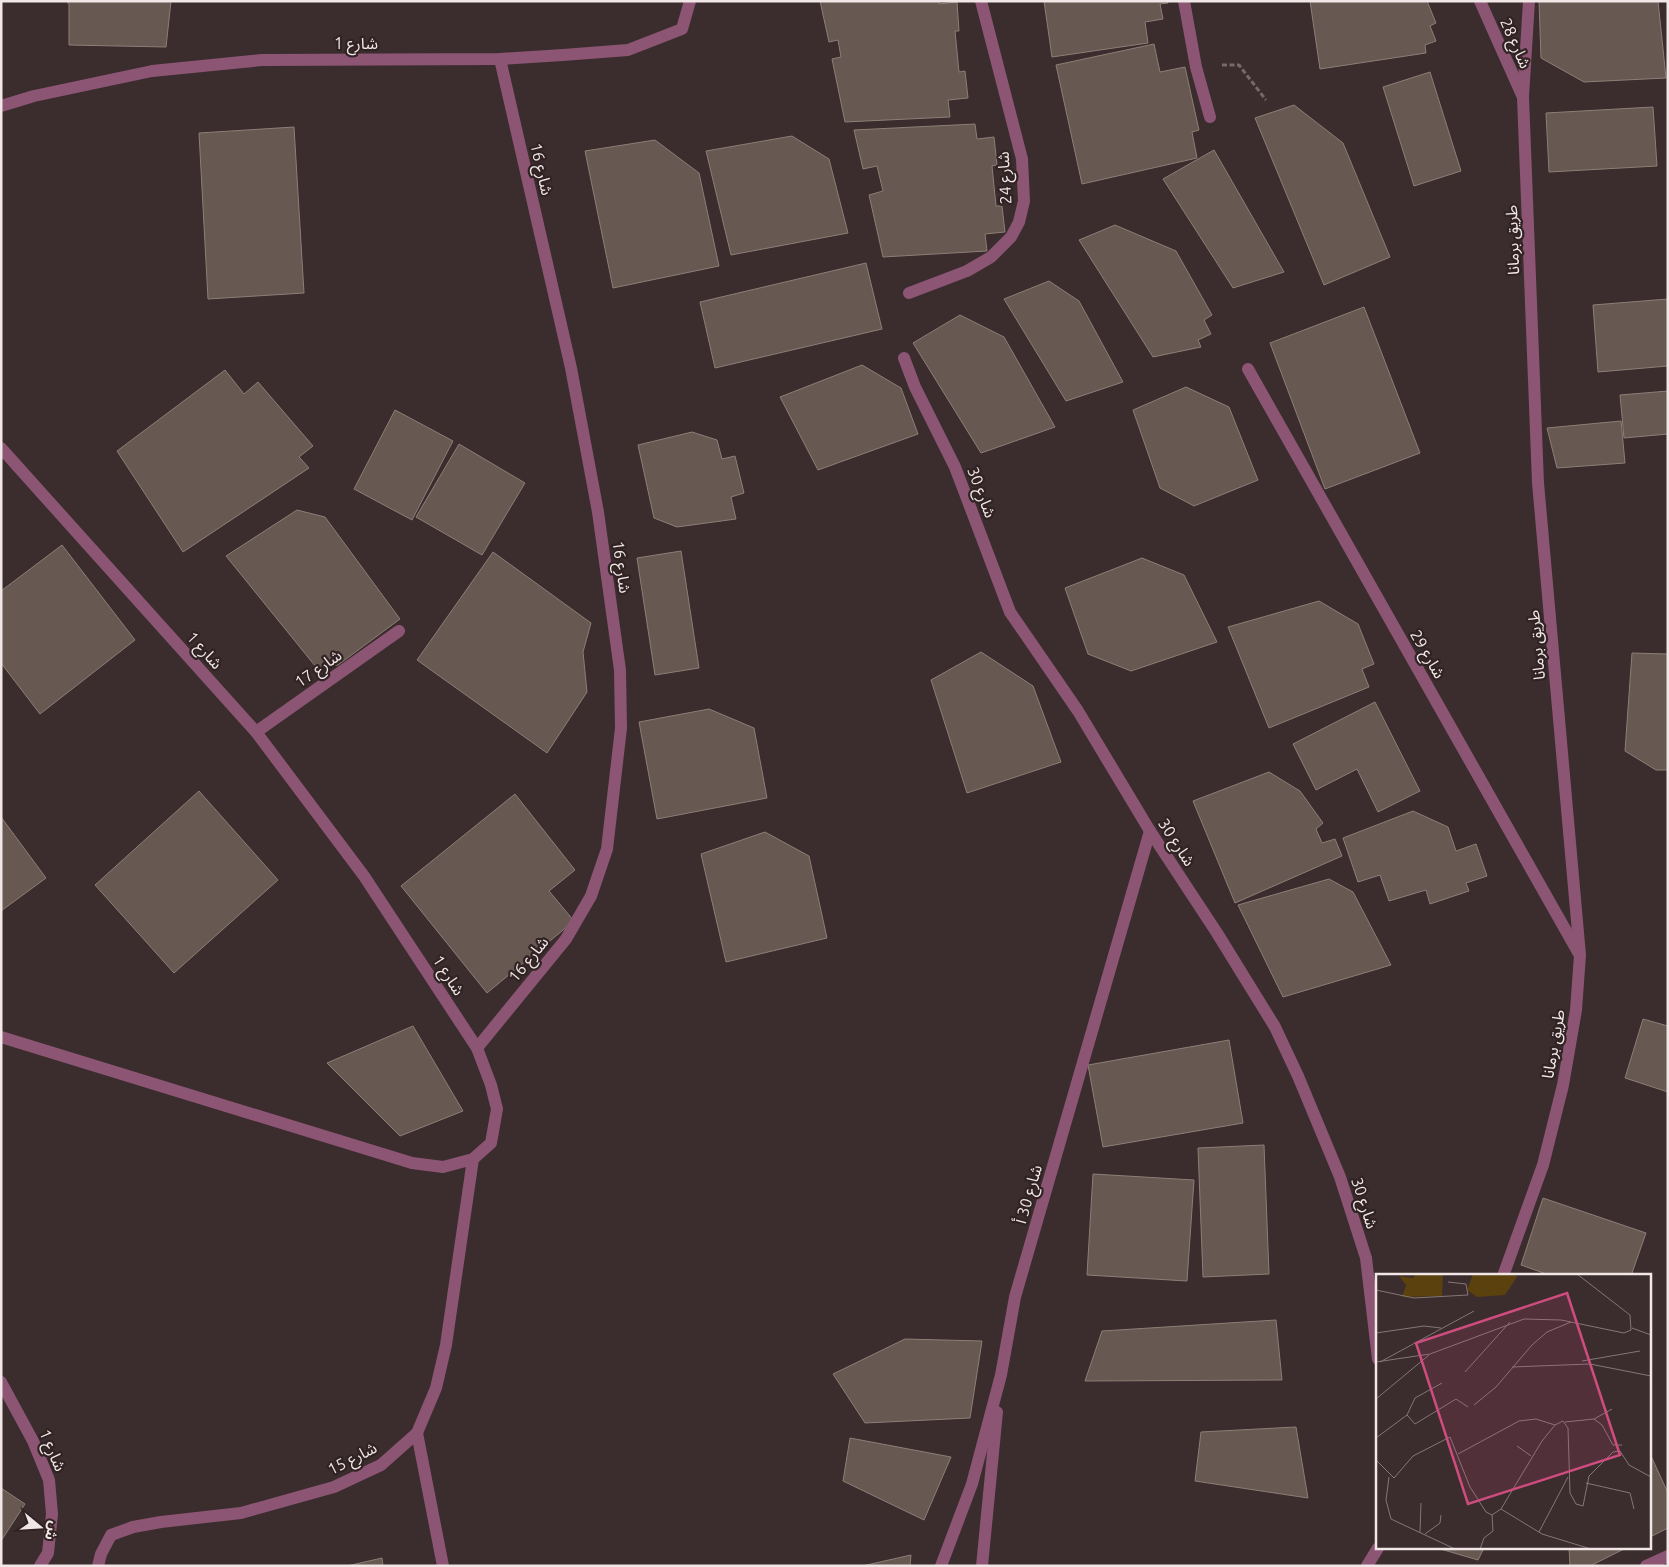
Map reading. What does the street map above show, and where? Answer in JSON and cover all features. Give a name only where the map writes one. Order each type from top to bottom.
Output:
[{"type":"street","name":"شارع 1","points":[[1,106],[34,96],[152,71],[262,60],[500,58],[628,50],[682,29],[690,1]]},
{"type":"street","name":"شارع 24","points":[[909,294],[967,271],[991,257],[1011,238],[1019,222],[1024,201],[1022,159],[981,1]]},
{"type":"street","points":[[1184,1],[1196,67],[1210,117]]},
{"type":"street","name":"شارع 28","points":[[1480,1],[1523,97]]},
{"type":"street","name":"طريق برمانا","points":[[1504,1274],[1543,1165],[1563,1085],[1576,1010],[1580,955],[1538,484],[1523,97],[1529,1]]},
{"type":"street","name":"شارع 16","points":[[477,1048],[566,938],[591,896],[606,849],[621,728],[620,670],[598,512],[571,368],[500,58]]},
{"type":"street","name":"شارع 30","points":[[904,358],[915,387],[955,467],[1010,612],[1078,711],[1150,831],[1275,1028],[1298,1076],[1340,1177],[1366,1258],[1376,1342]]},
{"type":"street","name":"شارع 29","points":[[1248,369],[1580,955]]},
{"type":"street","name":"شارع 1","points":[[1,448],[256,732],[364,876],[477,1048],[497,1109],[491,1142],[473,1160]]},
{"type":"street","name":"شارع 17","points":[[256,732],[399,631]]},
{"type":"street","name":"شارع 30 أ","points":[[941,1566],[972,1484],[1001,1375],[1015,1296],[1150,831]]},
{"type":"street","points":[[1,1037],[412,1163],[443,1167],[473,1160]]},
{"type":"street","name":"شارع 15","points":[[98,1566],[111,1535],[133,1527],[161,1522],[241,1513],[334,1487],[381,1465],[417,1433],[436,1388],[446,1345],[473,1160]]},
{"type":"street","points":[[982,1566],[1001,1375]]},
{"type":"street","name":"شارع 1","points":[[1,1382],[33,1441],[49,1480],[52,1514],[48,1553],[40,1566]]},
{"type":"street","points":[[417,1433],[443,1566]]},
{"type":"street","points":[[1367,1566],[1377,1550]]},
{"type":"street","points":[[1646,1566],[1668,1556]]},
{"type":"path","points":[[1196,67],[1239,65],[1266,100]]},
{"type":"building","points":[[66,1],[171,1],[166,47],[69,45],[69,4]]},
{"type":"building","points":[[820,1],[939,1],[939,4],[957,2],[959,31],[955,31],[959,72],[965,71],[968,98],[948,100],[950,117],[845,122],[832,59],[841,57],[838,40],[829,42]]},
{"type":"building","points":[[1044,1],[1168,1],[1168,3],[1160,4],[1163,19],[1145,22],[1148,43],[1052,57]]},
{"type":"building","points":[[1310,1],[1427,1],[1436,23],[1430,26],[1436,41],[1425,45],[1426,53],[1320,69]]},
{"type":"building","points":[[1539,1],[1658,1],[1666,78],[1584,82],[1541,58]]},
{"type":"building","points":[[1154,44],[1160,72],[1185,67],[1199,130],[1192,132],[1197,158],[1082,184],[1056,65]]},
{"type":"building","points":[[1430,72],[1461,171],[1414,186],[1383,87]]},
{"type":"building","points":[[1294,105],[1343,143],[1390,257],[1324,285],[1255,118]]},
{"type":"building","points":[[1653,107],[1657,166],[1549,172],[1546,113]]},
{"type":"building","points":[[975,124],[977,139],[994,137],[997,165],[992,166],[996,206],[1002,206],[1005,232],[985,234],[987,251],[883,257],[869,195],[883,191],[877,166],[863,169],[854,130]]},
{"type":"building","points":[[294,127],[304,293],[208,299],[199,133]]},
{"type":"building","points":[[792,136],[829,159],[848,233],[731,255],[706,151]]},
{"type":"building","points":[[655,140],[699,173],[719,266],[613,288],[585,151]]},
{"type":"building","points":[[1214,150],[1284,272],[1233,288],[1163,179]]},
{"type":"building","points":[[1115,225],[1176,251],[1212,315],[1204,320],[1211,334],[1198,340],[1201,347],[1153,357],[1079,240]]},
{"type":"building","points":[[866,263],[882,329],[715,368],[700,302]]},
{"type":"building","points":[[1049,281],[1079,301],[1123,382],[1066,401],[1004,299]]},
{"type":"building","points":[[1668,299],[1668,366],[1598,372],[1593,305]]},
{"type":"building","points":[[1364,307],[1420,453],[1325,489],[1270,343]]},
{"type":"building","points":[[960,315],[1004,337],[1055,427],[981,453],[913,343]]},
{"type":"building","points":[[862,365],[901,388],[918,434],[818,470],[780,397]]},
{"type":"building","points":[[225,370],[244,394],[258,382],[313,446],[299,457],[309,468],[183,552],[117,451]]},
{"type":"building","points":[[1186,387],[1229,407],[1258,480],[1194,506],[1160,488],[1133,410]]},
{"type":"building","points":[[1668,391],[1668,434],[1624,438],[1620,395]]},
{"type":"building","points":[[395,410],[453,441],[412,520],[354,489]]},
{"type":"building","points":[[1621,421],[1625,463],[1557,468],[1547,428]]},
{"type":"building","points":[[692,432],[717,440],[722,459],[735,456],[744,493],[731,497],[736,519],[677,527],[654,518],[638,445]]},
{"type":"building","points":[[459,444],[525,483],[482,555],[416,517]]},
{"type":"building","points":[[297,510],[325,517],[400,619],[338,665],[316,667],[226,556]]},
{"type":"building","points":[[62,545],[135,640],[40,714],[1,663],[1,591]]},
{"type":"building","points":[[681,551],[699,668],[655,675],[637,558]]},
{"type":"building","points":[[493,552],[591,623],[583,652],[587,692],[547,753],[417,660]]},
{"type":"building","points":[[1142,558],[1184,575],[1217,642],[1131,671],[1088,654],[1065,588]]},
{"type":"building","points":[[1319,601],[1358,624],[1374,664],[1362,669],[1369,687],[1269,728],[1228,627]]},
{"type":"building","points":[[981,652],[1033,686],[1061,762],[967,793],[931,680]]},
{"type":"building","points":[[1632,653],[1668,654],[1668,770],[1656,770],[1625,751]]},
{"type":"building","points":[[1375,702],[1420,791],[1378,812],[1357,769],[1316,790],[1293,744]]},
{"type":"building","points":[[709,709],[754,728],[767,798],[657,819],[639,722]]},
{"type":"building","points":[[1269,772],[1300,791],[1323,823],[1316,829],[1322,843],[1335,839],[1342,856],[1235,903],[1193,801]]},
{"type":"building","points":[[199,791],[278,880],[174,973],[95,885]]},
{"type":"building","points":[[515,794],[575,870],[549,891],[574,921],[487,993],[401,886]]},
{"type":"building","points":[[1413,811],[1448,827],[1456,851],[1476,844],[1487,876],[1466,883],[1469,891],[1430,904],[1426,890],[1389,901],[1380,875],[1358,882],[1343,838]]},
{"type":"building","points":[[1,817],[46,878],[1,911]]},
{"type":"building","points":[[765,832],[809,856],[827,938],[726,962],[701,854]]},
{"type":"building","points":[[1329,879],[1353,892],[1391,965],[1283,997],[1238,905]]},
{"type":"building","points":[[1643,1019],[1668,1026],[1668,1092],[1625,1078]]},
{"type":"building","points":[[413,1026],[463,1111],[400,1136],[327,1063]]},
{"type":"building","points":[[1229,1040],[1243,1123],[1103,1147],[1088,1065]]},
{"type":"building","points":[[1264,1145],[1269,1274],[1203,1277],[1198,1148]]},
{"type":"building","points":[[1093,1174],[1194,1180],[1187,1281],[1087,1275]]},
{"type":"building","points":[[1543,1198],[1646,1233],[1632,1274],[1546,1274],[1521,1265]]},
{"type":"building","points":[[1276,1320],[1282,1380],[1085,1381],[1102,1331]]},
{"type":"building","points":[[905,1339],[982,1341],[970,1418],[865,1423],[833,1374]]},
{"type":"building","points":[[1296,1427],[1308,1498],[1195,1481],[1201,1432]]},
{"type":"building","points":[[850,1438],[951,1457],[924,1520],[843,1481]]},
{"type":"building","points":[[1652,1458],[1668,1493],[1668,1528],[1652,1536]]},
{"type":"building","points":[[1,1488],[25,1504],[1,1541]]},
{"type":"building","points":[[1444,1550],[1483,1550],[1478,1560]]},
{"type":"building","points":[[1569,1550],[1622,1550],[1590,1566],[1570,1566]]},
{"type":"building","points":[[911,1555],[910,1566],[862,1566]]},
{"type":"building","points":[[382,1558],[383,1566],[347,1566]]}]
